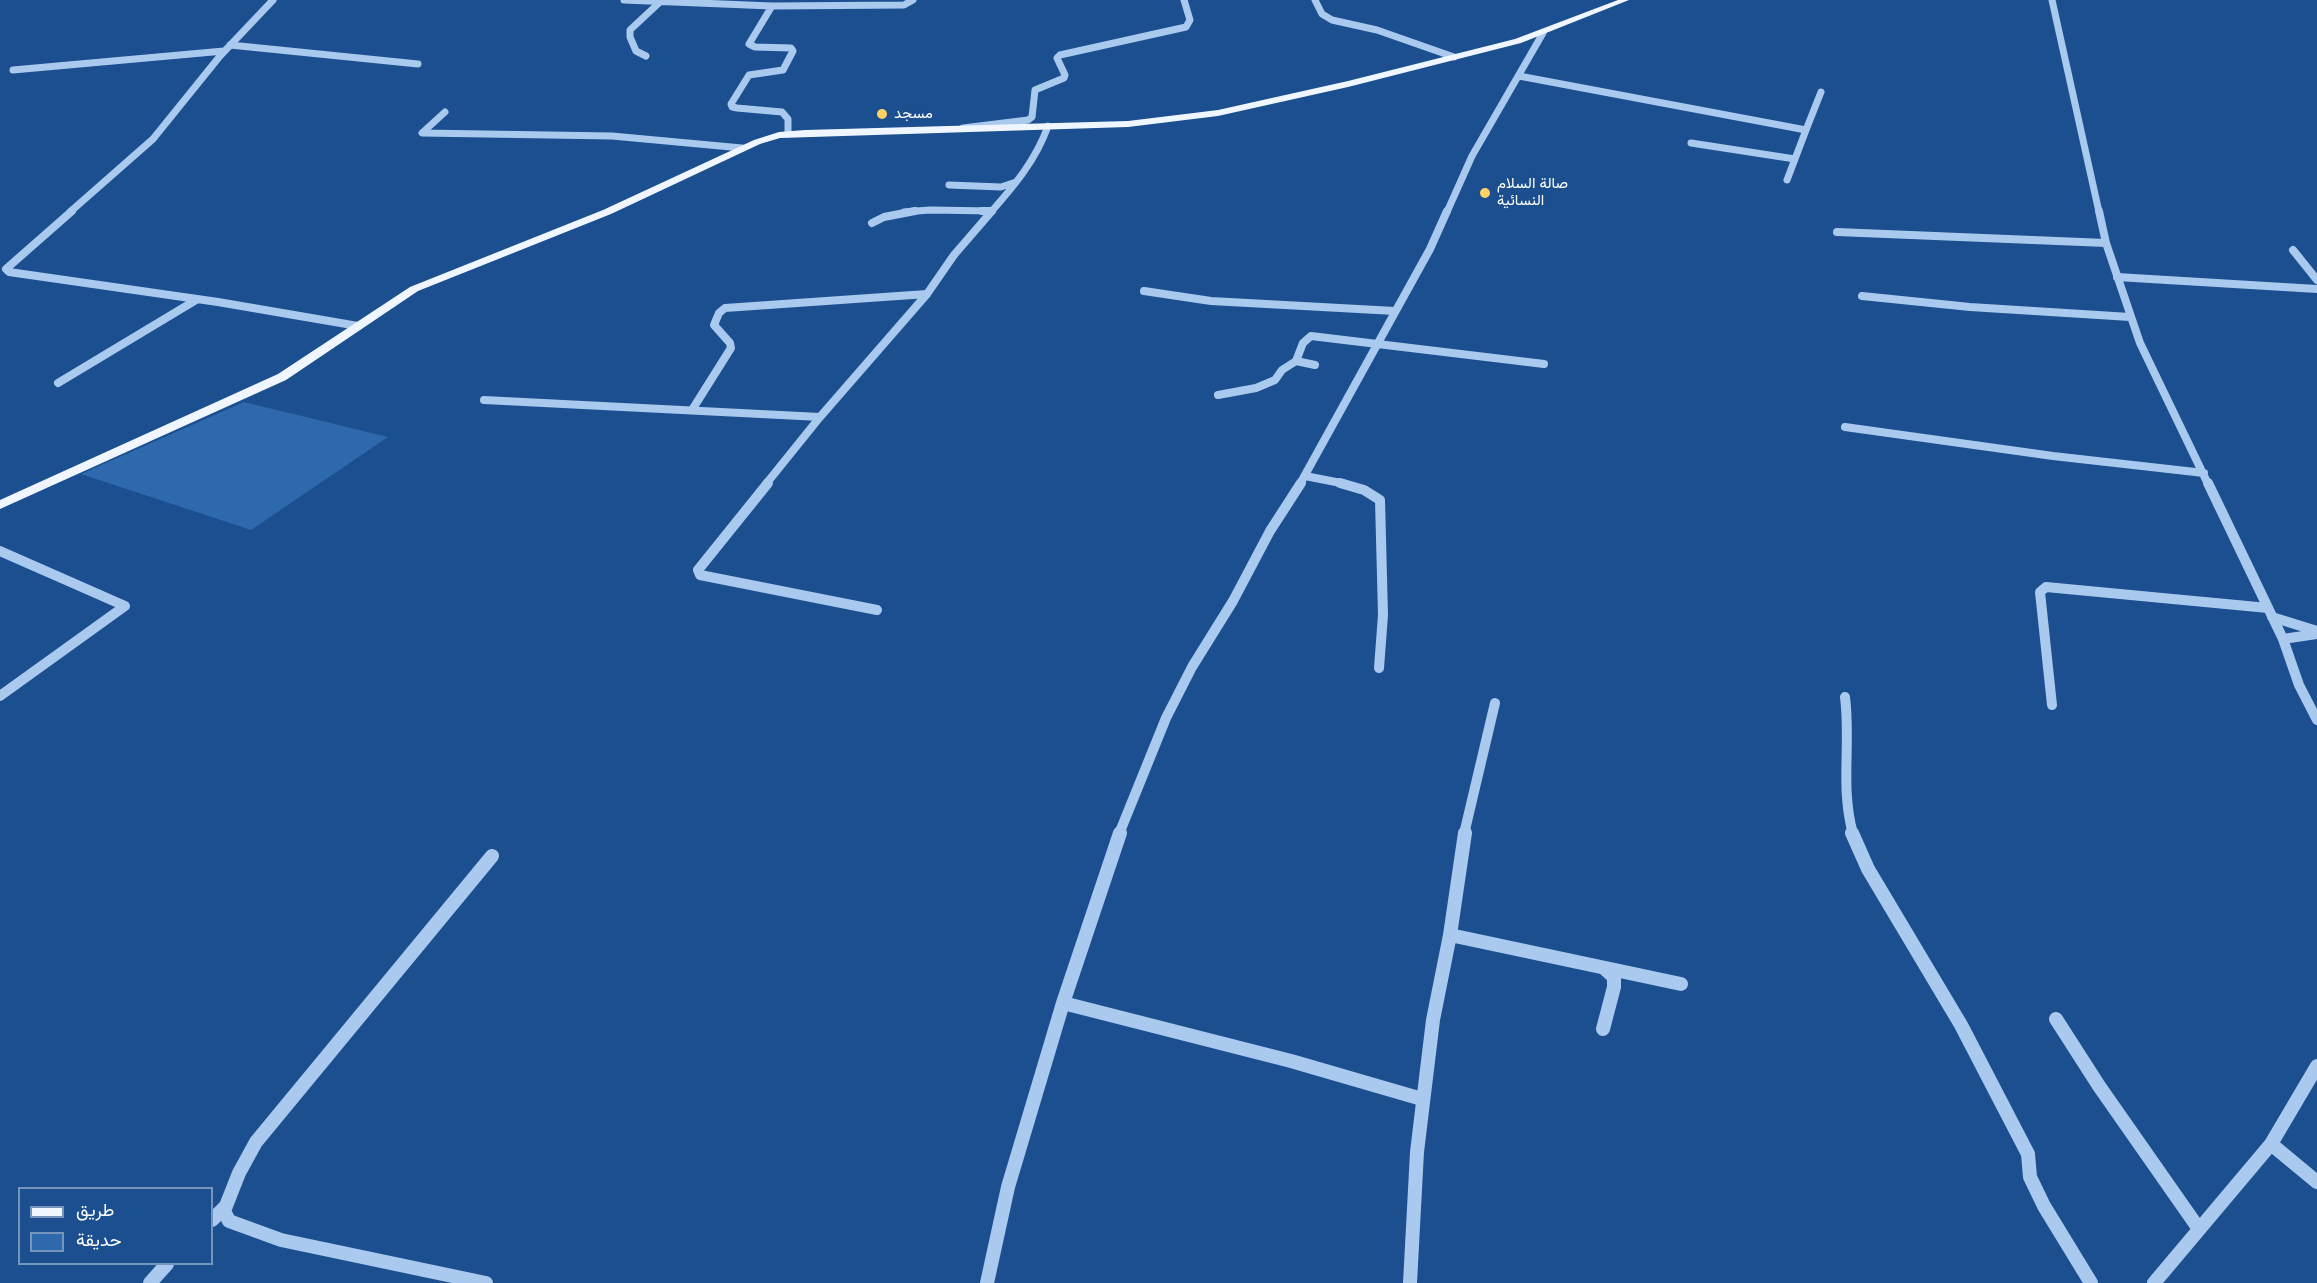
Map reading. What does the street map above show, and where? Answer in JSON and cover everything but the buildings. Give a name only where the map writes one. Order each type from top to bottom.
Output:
[{"type":"main road","points":[[0,505],[282,377],[414,289],[607,212],[764,139],[788,134],[1136,123],[1199,116],[1454,57],[1544,33],[1625,0]]},
{"type":"street","points":[[273,0],[227,48],[153,139],[6,269],[9,272],[358,326]]},
{"type":"street","points":[[624,0],[772,6],[904,5],[913,0]]},
{"type":"street","points":[[960,128],[1028,120],[1032,117],[1035,90],[1064,78],[1057,58],[1060,55],[1186,27],[1190,20],[1184,0]]},
{"type":"street","points":[[1315,0],[1315,4],[1326,18],[1377,30],[1454,57]]},
{"type":"street","points":[[2052,0],[2106,243],[2130,317],[2140,343],[2283,639],[2299,685],[2317,720]]},
{"type":"street","points":[[646,56],[636,51],[630,38],[630,30],[660,2]]},
{"type":"street","points":[[772,6],[749,44],[755,47],[791,48],[793,51],[783,70],[749,75],[731,104],[732,107],[737,108],[785,113],[788,117],[788,134]]},
{"type":"street","points":[[987,1283],[1008,1187],[1063,1003],[1117,839],[1166,718],[1192,667],[1233,601],[1270,531],[1305,476],[1430,249],[1477,146],[1544,33]]},
{"type":"street","points":[[13,70],[227,48],[418,64]]},
{"type":"street","points":[[1519,76],[1806,130]]},
{"type":"street","points":[[1787,180],[1821,92]]},
{"type":"street","points":[[445,112],[422,133],[612,135],[742,148]]},
{"type":"street","points":[[877,610],[698,573],[820,417],[927,294],[954,255],[1017,182],[1041,146],[1048,126]]},
{"type":"street","points":[[1691,142],[1795,159]]},
{"type":"street","points":[[949,185],[1001,187],[1017,182]]},
{"type":"street","points":[[872,223],[886,216],[907,212],[992,211]]},
{"type":"street","points":[[1838,232],[2106,243]]},
{"type":"street","points":[[2294,250],[2317,280]]},
{"type":"street","points":[[2117,277],[2317,289]]},
{"type":"street","points":[[1143,291],[1164,297],[1231,303],[1356,311],[1395,311]]},
{"type":"street","points":[[692,410],[731,348],[730,343],[714,325],[719,313],[725,308],[927,294]]},
{"type":"street","points":[[1862,296],[1979,308],[2130,317]]},
{"type":"street","points":[[58,383],[196,300]]},
{"type":"street","points":[[1218,395],[1256,388],[1275,380],[1282,370],[1296,361],[1306,339],[1311,336],[1544,364]]},
{"type":"street","points":[[1296,361],[1315,365]]},
{"type":"street","points":[[484,400],[820,417]]},
{"type":"street","points":[[1845,427],[2053,456],[2204,473]]},
{"type":"street","points":[[1305,476],[1364,490],[1374,494],[1380,501],[1383,615],[1379,668]]},
{"type":"street","points":[[0,550],[125,606],[28,679],[0,696]]},
{"type":"street","points":[[2052,705],[2040,592],[2046,587],[2270,612],[2317,632]]},
{"type":"street","points":[[2283,639],[2317,632]]},
{"type":"street","points":[[1845,697],[1848,720],[1845,758],[1846,810],[1854,838],[1868,869],[1961,1025],[2028,1154],[2030,1177],[2044,1206],[2091,1283]]},
{"type":"street","points":[[1410,1283],[1422,1099],[1433,1020],[1450,934],[1465,830],[1495,703]]},
{"type":"street","points":[[486,1283],[281,1240],[229,1221],[225,1216],[226,1206],[239,1173],[256,1142],[492,856]]},
{"type":"street","points":[[1450,934],[1681,984]]},
{"type":"street","points":[[1599,965],[1614,977],[1614,987],[1603,1029]]},
{"type":"street","points":[[1063,1003],[1291,1061],[1422,1099]]},
{"type":"street","points":[[2056,1019],[2099,1086],[2199,1229]]},
{"type":"street","points":[[2154,1283],[2271,1144],[2317,1066]]},
{"type":"street","points":[[2271,1144],[2317,1182]]},
{"type":"street","points":[[213,1219],[226,1206]]},
{"type":"street","points":[[150,1283],[165,1265]]},
{"type":"green space","points":[[244,402],[388,437],[251,530],[81,474]]},
{"type":"place","name":"مسجد","points":[[882,114]]},
{"type":"place","name":"صالة السلام النسائية","points":[[1485,193]]}]
